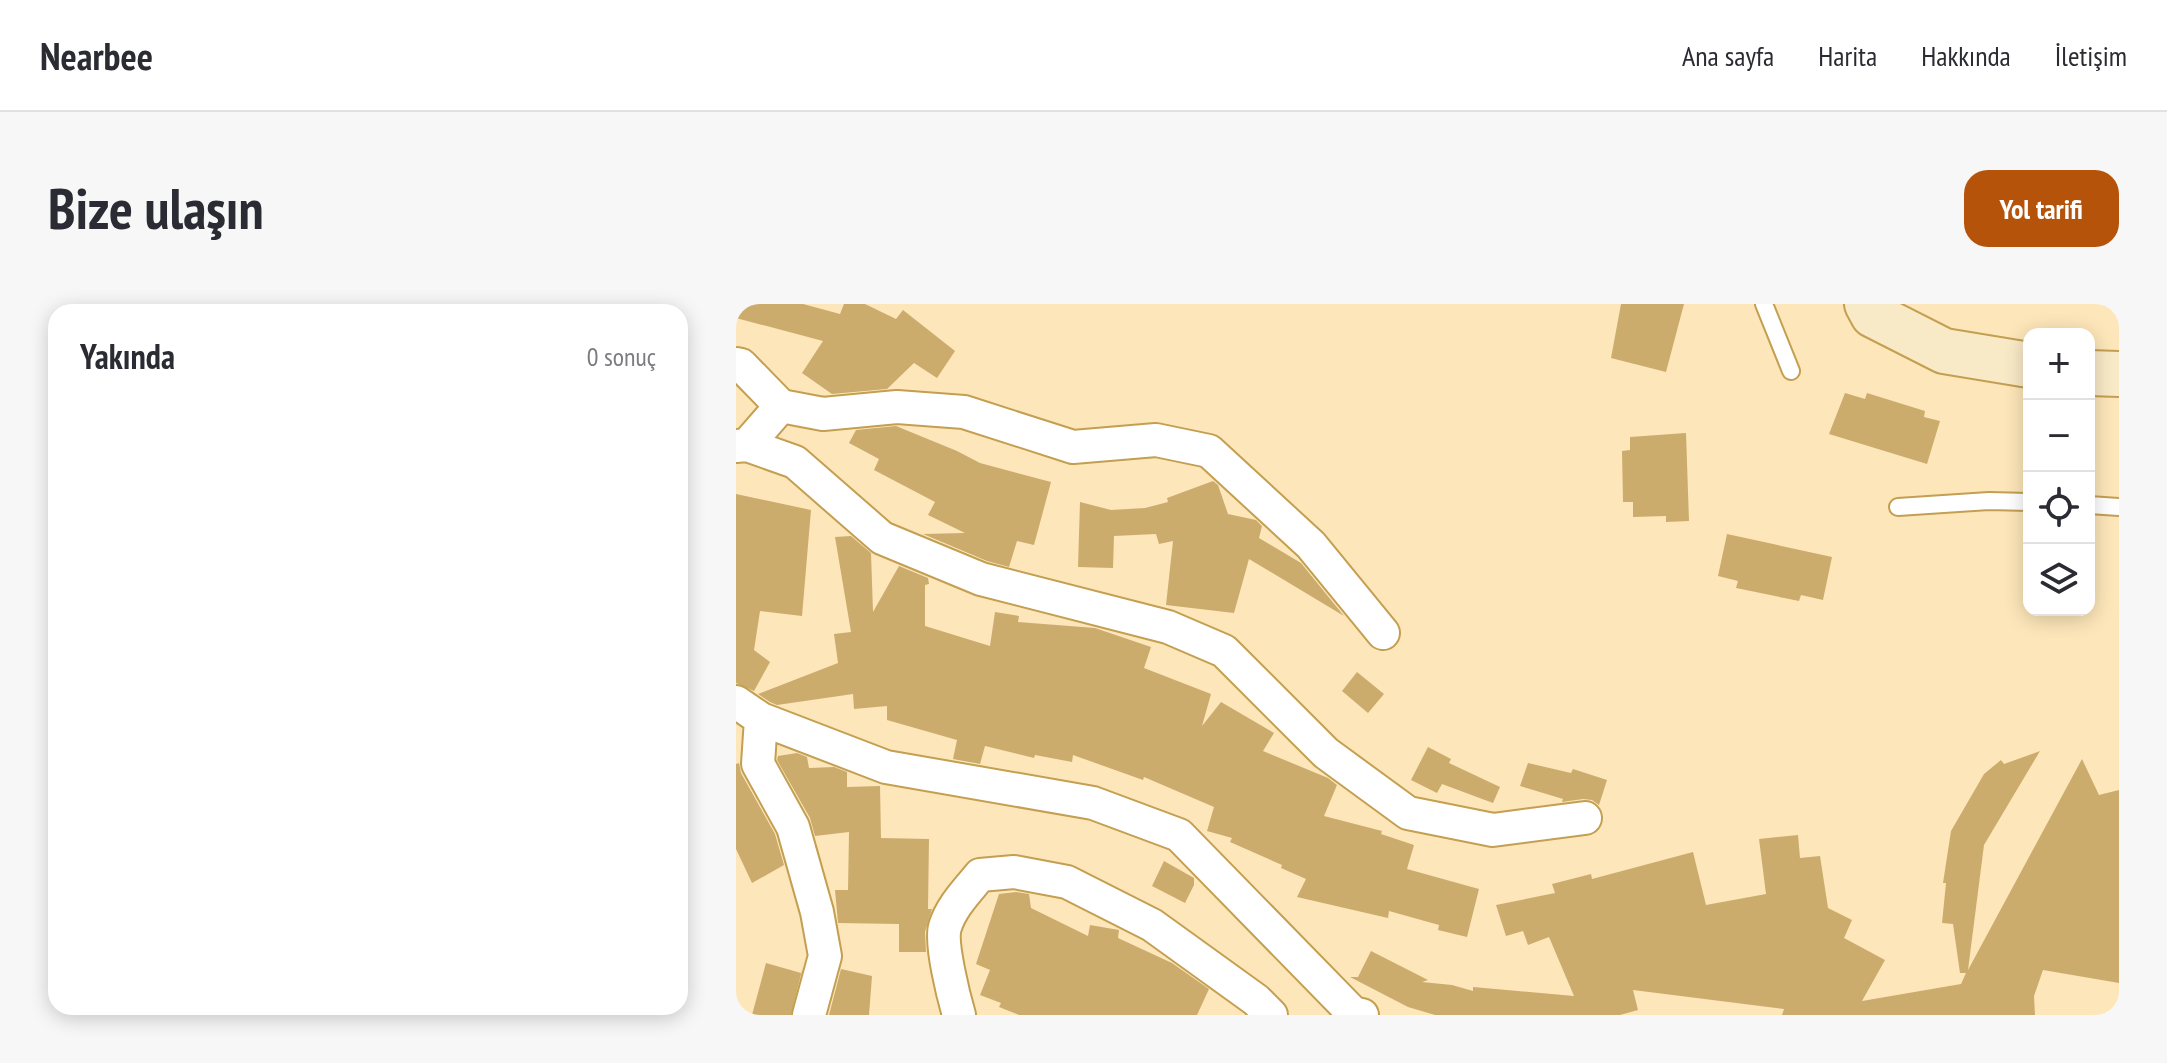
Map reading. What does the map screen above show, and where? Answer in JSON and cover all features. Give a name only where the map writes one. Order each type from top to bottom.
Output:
[{"type":"street","points":[[1867,304],[1873,315],[1944,351],[2023,364]]},
{"type":"street","points":[[736,364],[741,365],[781,406],[823,414],[897,407],[964,412],[1073,447],[1156,440],[1209,451],[1311,545],[1383,633]]},
{"type":"street","points":[[2095,373],[2119,374]]},
{"type":"street","points":[[781,406],[741,445],[795,462],[882,538],[981,579],[1168,627],[1224,651],[1326,753],[1408,813],[1493,830],[1585,818]]},
{"type":"street","points":[[748,710],[758,764],[793,827],[817,912],[825,956],[809,1015]]},
{"type":"street","points":[[748,710],[886,767],[1093,803],[1179,835],[1353,1013],[1362,1015]]},
{"type":"street","points":[[959,1015],[952,991],[943,930],[955,904],[980,875],[1014,872],[1067,882],[1152,925],[1256,1000],[1271,1015]]},
{"type":"lane","points":[[1764,304],[1791,371]]},
{"type":"lane","points":[[1898,507],[2023,502]]},
{"type":"lane","points":[[2095,505],[2119,507]]},
{"type":"building","points":[[736,304],[803,304],[840,314],[844,304],[865,304],[896,319],[903,310],[955,351],[937,378],[914,363],[887,389],[832,394],[802,373],[823,341],[736,318]]},
{"type":"building","points":[[1621,304],[1684,304],[1666,372],[1611,358]]},
{"type":"building","points":[[1845,393],[1865,399],[1867,393],[1925,411],[1924,417],[1940,421],[1927,464],[1829,434]]},
{"type":"building","points":[[896,426],[980,463],[1051,482],[1034,545],[1017,541],[1009,567],[923,534],[965,533],[928,515],[935,502],[874,470],[879,459],[849,443],[856,430]]},
{"type":"building","points":[[1686,433],[1689,521],[1666,522],[1666,516],[1633,517],[1633,502],[1623,502],[1622,451],[1630,450],[1630,437]]},
{"type":"building","points":[[1213,481],[1218,485],[1228,514],[1256,520],[1262,526],[1259,538],[1301,563],[1344,616],[1249,559],[1234,613],[1166,605],[1173,541],[1159,544],[1156,534],[1114,536],[1113,568],[1078,567],[1080,502],[1111,510],[1145,508],[1168,502],[1167,498]]},
{"type":"building","points":[[736,494],[811,510],[802,616],[760,611],[754,650],[770,662],[754,691],[736,683]]},
{"type":"building","points":[[1727,534],[1832,557],[1823,600],[1801,595],[1799,601],[1736,588],[1738,581],[1718,576]]},
{"type":"building","points":[[851,536],[871,553],[873,612],[899,566],[928,578],[929,584],[925,585],[925,626],[990,646],[995,612],[1019,616],[1018,622],[1095,628],[1151,647],[1144,668],[1211,694],[1202,726],[1221,702],[1274,733],[1263,751],[1328,778],[1337,785],[1324,816],[1382,831],[1381,834],[1414,845],[1407,869],[1479,889],[1467,937],[1438,930],[1439,925],[1389,911],[1388,918],[1297,897],[1306,879],[1230,842],[1232,838],[1207,831],[1214,807],[1144,777],[1143,780],[1073,755],[1072,762],[1035,755],[1034,758],[985,746],[980,764],[953,759],[957,740],[887,720],[887,706],[854,709],[853,694],[777,705],[770,702],[758,694],[838,663],[834,634],[851,632],[835,537]]},
{"type":"building","points":[[1357,672],[1384,694],[1368,713],[1342,691]]},
{"type":"building","points":[[1428,747],[1451,759],[1449,763],[1500,787],[1493,803],[1442,784],[1437,793],[1411,780]]},
{"type":"building","points":[[2040,751],[1984,845],[1968,970],[2082,759],[2099,795],[2119,790],[2119,983],[2043,970],[2034,996],[2035,1015],[1782,1015],[1784,1009],[1633,990],[1638,1010],[1620,1015],[1435,1015],[1408,1007],[1350,977],[1358,977],[1371,951],[1428,980],[1422,982],[1473,991],[1473,987],[1574,996],[1549,937],[1528,945],[1523,931],[1506,936],[1496,905],[1555,893],[1552,884],[1591,874],[1592,879],[1693,852],[1706,905],[1766,894],[1759,839],[1798,835],[1800,858],[1820,856],[1828,908],[1852,920],[1844,938],[1885,960],[1862,1001],[1961,984],[1966,973],[1960,973],[1953,924],[1942,923],[1946,883],[1943,883],[1951,831],[1984,774],[2001,760],[2004,764]]},
{"type":"building","points":[[797,753],[807,757],[809,768],[834,767],[847,772],[847,787],[880,786],[881,838],[929,839],[928,909],[932,909],[925,932],[926,952],[899,952],[899,924],[838,923],[835,890],[848,890],[849,832],[815,836],[810,818],[777,760],[778,756]]},
{"type":"building","points":[[739,763],[741,773],[775,834],[784,865],[752,883],[736,849],[736,764]]},
{"type":"building","points":[[1528,763],[1571,773],[1573,769],[1607,780],[1599,805],[1583,799],[1562,802],[1563,799],[1520,786]]},
{"type":"building","points":[[1164,861],[1194,878],[1185,903],[1152,886]]},
{"type":"building","points":[[999,894],[1029,894],[1031,908],[1088,936],[1090,925],[1119,930],[1118,938],[1172,963],[1209,989],[1197,1015],[1019,1015],[999,1007],[1001,1003],[980,995],[990,970],[976,964]]},
{"type":"building","points":[[766,963],[801,973],[803,966],[791,1015],[752,1015]]},
{"type":"building","points":[[841,969],[872,976],[869,1015],[829,1015]]}]
